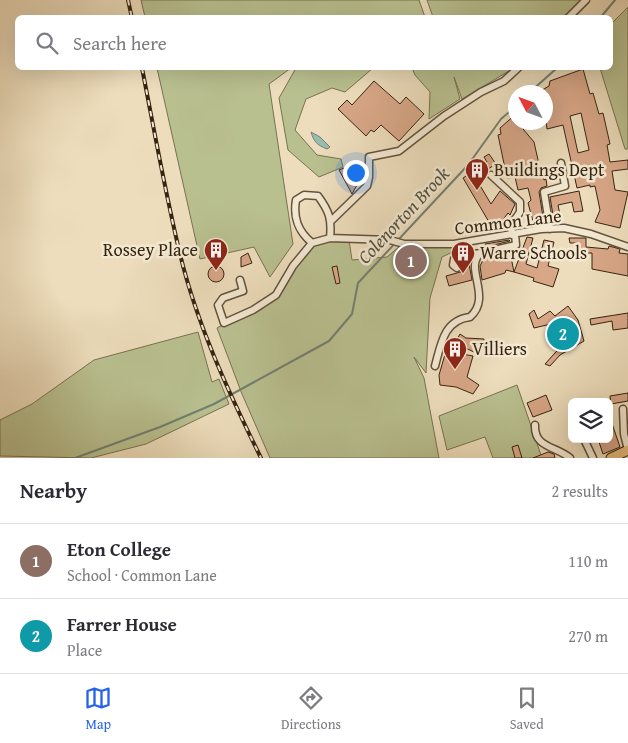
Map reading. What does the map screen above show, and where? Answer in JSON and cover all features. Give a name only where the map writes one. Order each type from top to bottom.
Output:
[{"type":"main road","points":[[611,458],[628,450]]},
{"type":"street","points":[[571,15],[586,0]]},
{"type":"street","points":[[332,220],[367,186],[369,157],[399,151],[444,116],[481,92],[504,81],[516,70]]},
{"type":"street","points":[[550,229],[544,192],[565,186],[561,163]]},
{"type":"street","points":[[461,256],[474,252],[481,253],[516,246],[514,234],[510,227],[520,212],[520,202],[491,175]]},
{"type":"street","points":[[240,280],[244,291],[222,298],[218,305],[224,323],[266,303],[276,295],[293,266],[312,243],[330,238],[332,220],[328,210],[318,196],[304,195],[296,200],[294,210],[297,227],[312,243]]},
{"type":"street","name":"Common Lane","points":[[330,238],[390,240],[404,244],[454,244],[550,229],[577,230],[628,247]]},
{"type":"street","points":[[435,366],[448,329],[456,320],[470,317],[477,307],[479,286],[474,264],[481,253]]},
{"type":"street","points":[[623,409],[624,434],[628,450]]},
{"type":"street","points":[[535,425],[535,432],[544,446],[562,452],[570,458]]},
{"type":"street","points":[[586,443],[593,458]]},
{"type":"green space","points":[[141,0],[419,0],[424,15],[145,15]]},
{"type":"green space","points":[[427,0],[582,0],[567,15],[432,15]]},
{"type":"green space","points":[[628,7],[628,149],[625,149],[601,70],[613,70],[613,22]]},
{"type":"green space","points":[[157,70],[288,70],[269,84],[293,244],[270,277],[254,247],[200,259]]},
{"type":"green space","points":[[295,70],[371,70],[345,92],[332,88],[306,99],[295,130],[317,155],[341,159],[343,167],[319,177],[288,150],[279,98]]},
{"type":"green space","points":[[413,70],[511,70],[462,99],[454,77],[460,99],[429,119],[430,92]]},
{"type":"green space","points":[[349,240],[352,260],[387,257],[400,246],[462,245],[461,248],[442,257],[430,298],[426,373],[414,357],[424,378],[439,458],[270,458],[242,394],[217,328],[274,297],[303,254],[312,247],[325,242]]},
{"type":"green space","points":[[198,332],[212,382],[219,379],[229,404],[146,444],[91,458],[0,456],[0,420],[32,404],[94,360]]},
{"type":"green space","points":[[517,385],[542,458],[493,458],[485,437],[447,450],[439,416]]},
{"type":"water","points":[[311,132],[320,137],[330,147],[327,149],[318,144]]},
{"type":"building","points":[[583,70],[590,94],[593,93],[599,114],[603,113],[610,144],[607,145],[610,162],[628,160],[628,169],[612,171],[615,190],[628,192],[620,228],[595,222],[600,210],[595,186],[590,187],[590,185],[577,188],[563,125],[553,128],[553,85],[549,85],[550,81]],"holes":[[[581,113],[589,150],[578,153],[570,116]]]},
{"type":"building","points":[[374,81],[400,104],[406,97],[424,114],[399,141],[381,125],[374,132],[371,130],[366,136],[338,109],[347,100],[352,105]]},
{"type":"building","points":[[508,121],[508,130],[524,130],[534,142],[538,160],[533,168],[541,167],[547,186],[541,188],[539,192],[544,223],[534,225],[528,203],[531,200],[528,188],[518,190],[515,177],[507,178],[498,135],[501,134],[500,128]]},
{"type":"building","points":[[489,154],[496,164],[475,177],[491,204],[500,191],[515,204],[510,215],[508,213],[502,221],[506,226],[498,231],[489,222],[463,178],[487,162],[484,157]]},
{"type":"building","points":[[344,168],[347,173],[349,171],[357,185],[352,194],[339,170]]},
{"type":"building","points":[[579,191],[583,211],[574,212],[572,202],[558,205],[561,220],[554,221],[550,197]]},
{"type":"building","points":[[527,237],[533,238],[526,264],[537,268],[544,240],[554,242],[548,266],[559,269],[553,287],[533,281],[534,278],[514,272]]},
{"type":"building","points":[[569,238],[586,238],[586,247],[608,249],[609,246],[620,249],[619,253],[628,254],[628,276],[592,269],[592,253],[578,253],[578,243],[570,243]]},
{"type":"building","points":[[509,240],[486,247],[485,244]]},
{"type":"building","points":[[510,252],[514,272],[506,270],[505,273],[482,280],[480,266],[484,258]]},
{"type":"building","points":[[248,253],[252,263],[241,267],[241,257]]},
{"type":"building","name":"Warre Schools","points":[[466,264],[469,264],[472,280],[449,286],[446,276],[464,271]]},
{"type":"building","name":"Rossey Place","points":[[213,266],[219,266],[224,271],[222,280],[213,282],[208,277],[208,271]]},
{"type":"building","points":[[337,266],[340,283],[336,284],[332,267]]},
{"type":"building","points":[[568,306],[578,320],[584,341],[560,355],[550,366],[545,364],[564,343],[551,324],[534,328],[529,314],[534,310],[538,319],[550,311],[555,316]]},
{"type":"building","points":[[628,313],[628,328],[613,330],[612,321],[591,325],[590,319]]},
{"type":"building","points":[[460,334],[466,338],[484,339],[483,349],[476,348],[474,352],[455,343]]},
{"type":"building","name":"Villiers","points":[[446,351],[473,356],[467,377],[479,385],[473,394],[456,387],[440,385],[439,375]]},
{"type":"building","points":[[628,393],[628,401],[613,404],[613,398],[610,398],[610,396]]},
{"type":"building","points":[[546,395],[552,410],[533,417],[527,403]]},
{"type":"building","points":[[613,427],[620,447],[603,454],[599,443],[613,443]]},
{"type":"building","points":[[518,445],[522,458],[515,458],[512,447]]},
{"type":"building","points":[[548,452],[554,454],[555,458],[533,458]]},
{"type":"waterway","name":"Colenorton Brook","points":[[602,15],[615,0]]},
{"type":"waterway","name":"Colenorton Brook","points":[[538,85],[555,70]]},
{"type":"waterway","name":"Colenorton Brook","points":[[75,458],[160,427],[214,404],[329,341],[352,314],[358,283],[468,165],[501,119],[508,113]]},
{"type":"railway","points":[[128,0],[131,15]]},
{"type":"railway","points":[[142,70],[169,207],[195,307],[237,409],[261,458]]},
{"type":"place","name":"Buildings Dept","points":[[477,191]]},
{"type":"place","name":"Eton College","points":[[411,261]]},
{"type":"place","name":"Rossey Place","points":[[216,271]]},
{"type":"place","name":"Warre Schools","points":[[463,274]]},
{"type":"place","name":"Farrer House","points":[[563,334]]},
{"type":"place","name":"Villiers","points":[[455,370]]}]
